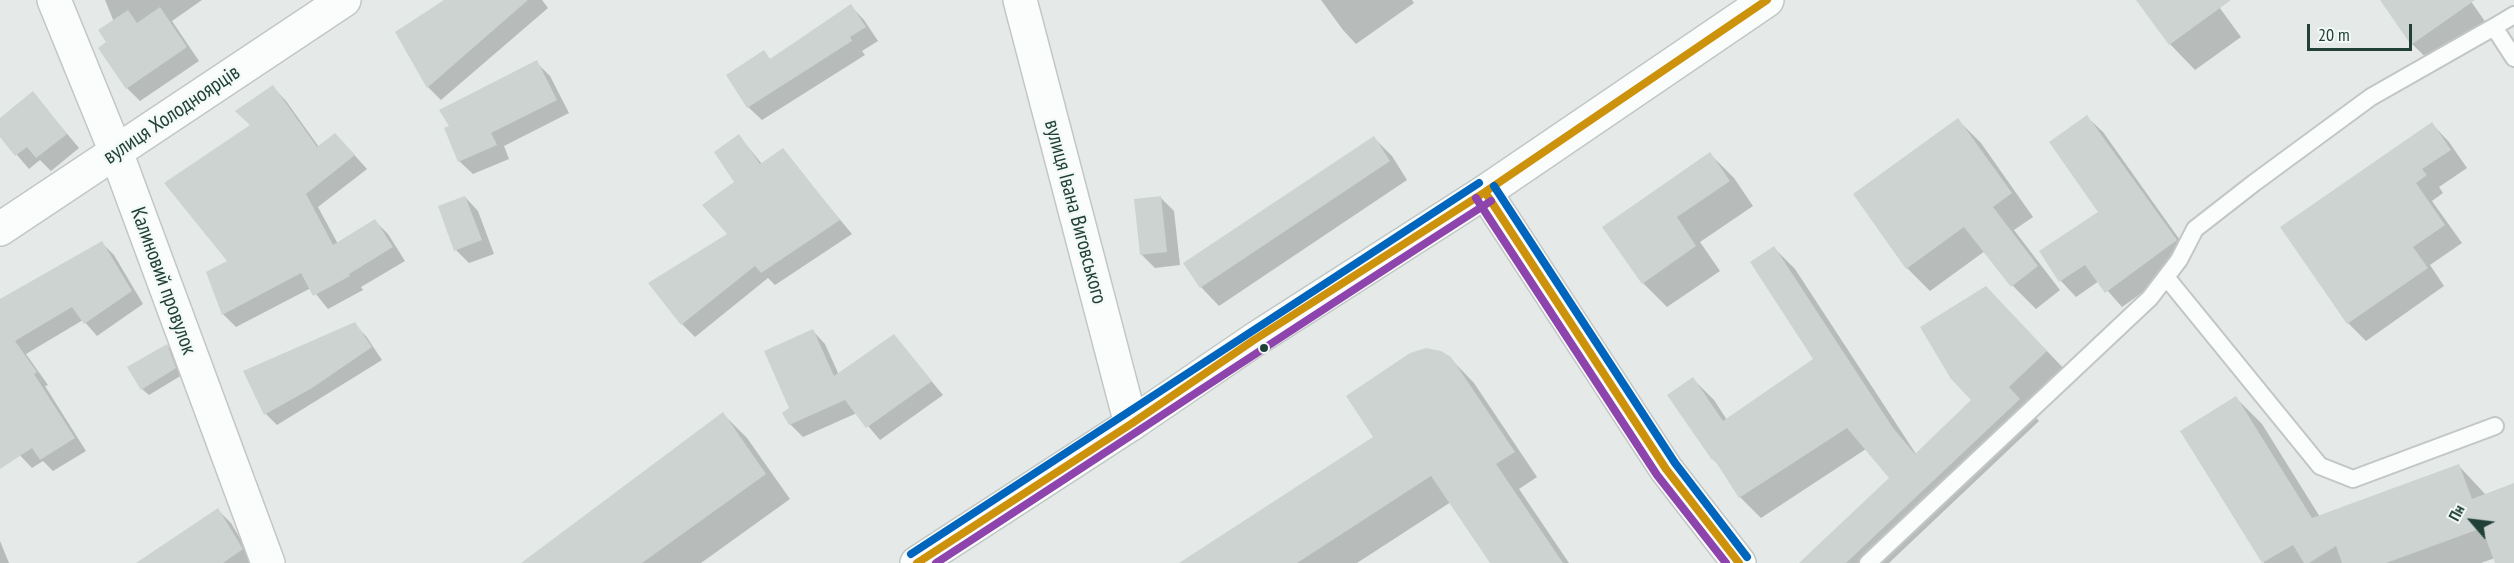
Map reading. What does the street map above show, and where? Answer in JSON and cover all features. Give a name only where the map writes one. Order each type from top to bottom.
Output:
[{"type":"street","name":"Калиновий провулок","points":[[54,0],[116,152],[268,563]]},
{"type":"street","name":"вулиця Холодноярців","points":[[0,229],[344,0]]},
{"type":"street","name":"вулиця Івана Виговського","points":[[1020,0],[1131,424]]},
{"type":"street","points":[[917,563],[1131,424],[1254,340],[1485,192],[1767,0]]},
{"type":"street","points":[[1485,192],[1666,469],[1739,563]]},
{"type":"lane","points":[[1868,563],[2150,298],[2179,260],[2195,230],[2254,183],[2371,98],[2514,15]]},
{"type":"lane","points":[[2494,27],[2514,58]]},
{"type":"lane","points":[[2166,277],[2320,466],[2353,479],[2495,426]]},
{"type":"building","points":[[444,0],[528,0],[427,88],[395,32]]},
{"type":"building","points":[[2136,0],[2231,0],[2169,45]]},
{"type":"building","points":[[2380,0],[2475,0],[2411,45]]},
{"type":"building","points":[[851,4],[866,27],[850,37],[852,41],[747,108],[726,75],[764,50],[770,59]]},
{"type":"building","points":[[160,7],[187,47],[126,89],[98,48],[106,42],[98,30],[128,10],[137,23]]},
{"type":"building","points":[[537,60],[557,100],[491,133],[497,145],[458,162],[444,128],[449,126],[439,110]]},
{"type":"building","points":[[273,85],[317,147],[335,133],[355,155],[306,194],[333,245],[375,219],[393,247],[349,274],[350,276],[313,296],[301,273],[222,315],[206,272],[227,261],[164,183],[250,125],[235,111]]},
{"type":"building","points":[[33,91],[67,134],[36,158],[27,147],[15,156],[0,137],[0,118]]},
{"type":"building","points":[[2087,115],[2177,240],[2105,293],[2085,265],[2059,282],[2039,251],[2098,212],[2049,142]]},
{"type":"building","points":[[1958,118],[2012,193],[1993,207],[2038,266],[2011,287],[1964,227],[1906,269],[1853,194]]},
{"type":"building","points":[[2432,122],[2451,150],[2422,169],[2427,175],[2416,183],[2445,225],[2413,247],[2428,268],[2347,324],[2280,227]]},
{"type":"building","points":[[739,134],[760,164],[783,148],[840,220],[761,273],[755,266],[681,325],[648,283],[727,234],[702,205],[734,182],[714,152]]},
{"type":"building","points":[[1374,136],[1390,161],[1200,288],[1183,263]]},
{"type":"building","points":[[1710,152],[1730,181],[1677,217],[1696,246],[1642,284],[1602,227]]},
{"type":"building","points":[[465,196],[482,240],[454,251],[438,206]]},
{"type":"building","points":[[1161,196],[1167,252],[1140,255],[1134,199]]},
{"type":"building","points":[[102,241],[132,291],[84,324],[72,307],[15,341],[37,372],[34,374],[75,438],[40,460],[32,448],[0,469],[0,299]]},
{"type":"building","points":[[1774,246],[1893,428],[1915,454],[1971,400],[1951,379],[1920,327],[1986,286],[2047,351],[2009,387],[2020,399],[1846,563],[1799,563],[1889,478],[1847,428],[1739,498],[1714,459],[1712,460],[1667,395],[1693,377],[1723,421],[1813,359],[1750,262]]},
{"type":"building","points":[[355,322],[372,347],[312,388],[264,415],[243,371]]},
{"type":"building","points":[[813,329],[834,376],[894,334],[932,381],[866,428],[845,400],[789,425],[782,413],[789,408],[764,351]]},
{"type":"building","points":[[167,344],[176,368],[141,390],[127,367]]},
{"type":"building","points":[[1426,348],[1441,351],[1451,357],[1515,452],[1496,464],[1563,563],[1490,563],[1431,476],[1297,563],[1179,563],[1373,437],[1346,396],[1410,353]]},
{"type":"building","points":[[2236,396],[2312,518],[2459,464],[2472,499],[2514,483],[2514,563],[2495,563],[2482,528],[2386,563],[2342,563],[2336,546],[2309,563],[2304,563],[2293,545],[2262,563],[2180,431]]},
{"type":"building","points":[[723,412],[766,474],[642,563],[521,563]]},
{"type":"building","points":[[218,508],[243,549],[223,563],[136,563]]},
{"type":"transit line","points":[[917,563],[1131,424],[1254,340],[1485,192],[1767,0]]},
{"type":"transit line","points":[[911,554],[1479,183]]},
{"type":"transit line","points":[[1494,186],[1675,463],[1747,557]]},
{"type":"transit line","points":[[1485,192],[1666,469],[1739,563]]},
{"type":"transit line","points":[[1476,198],[1657,475],[1726,563]]},
{"type":"transit line","points":[[936,563],[1491,201]]}]
